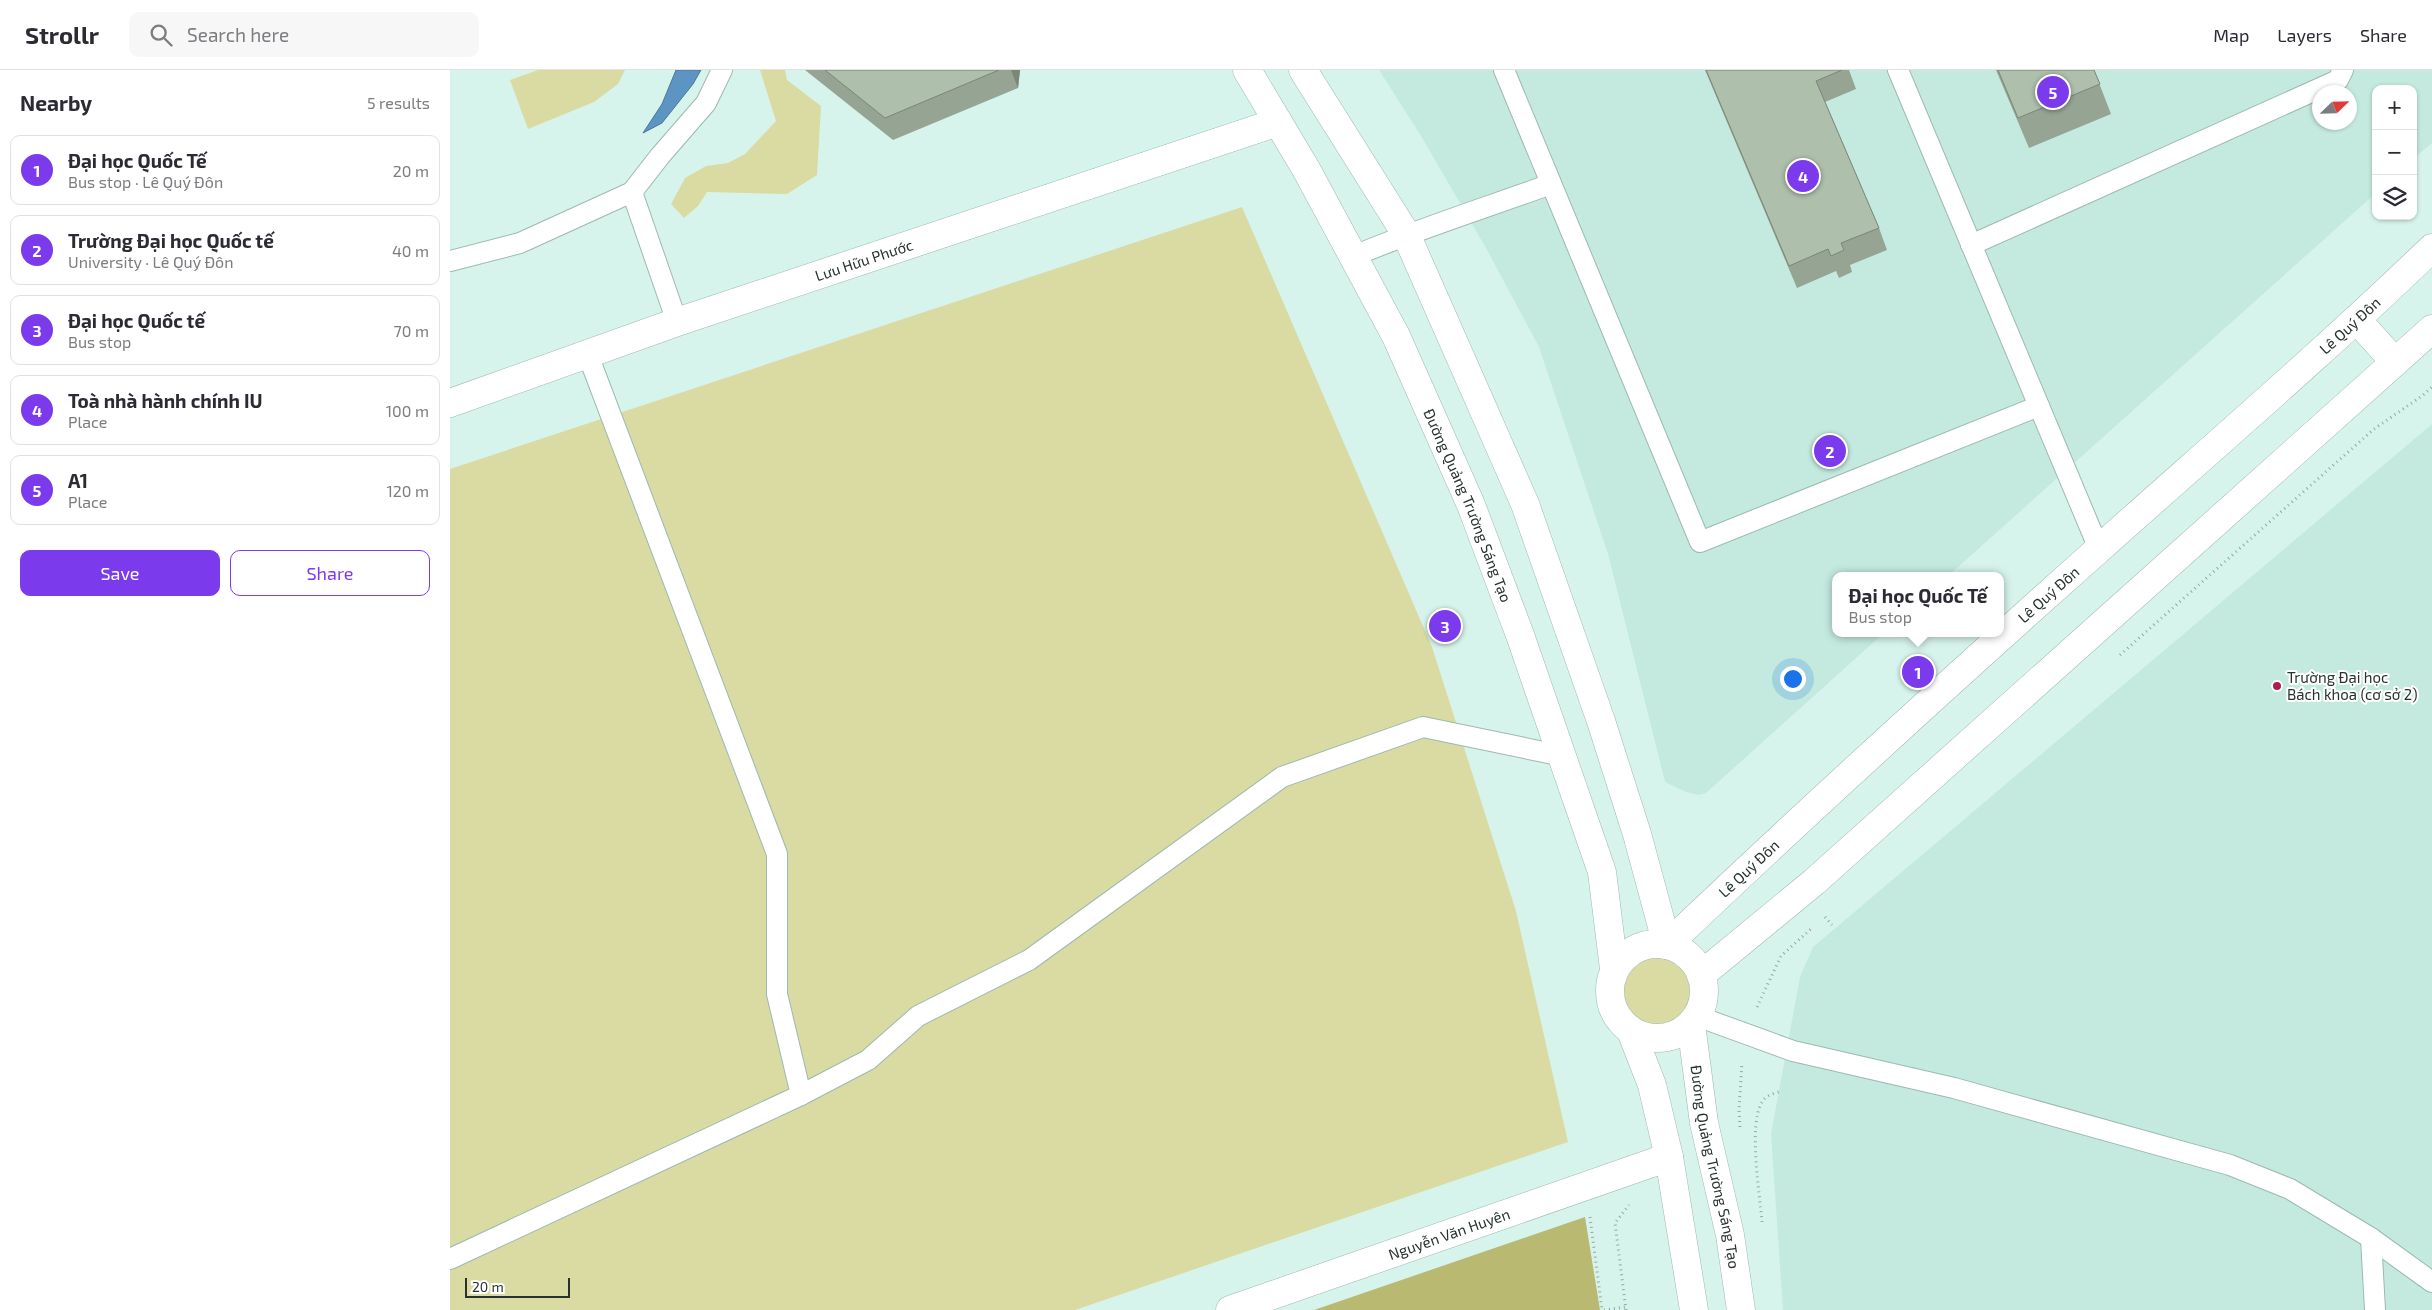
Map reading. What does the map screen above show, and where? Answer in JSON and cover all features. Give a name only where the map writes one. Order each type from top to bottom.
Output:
[{"type":"street","name":"Đường Quảng Trường Sáng Tạo","points":[[1247,70],[1354,256],[1407,359],[1471,505],[1563,756],[1602,872],[1614,970]]},
{"type":"street","points":[[1303,70],[1406,234],[1529,513],[1607,740],[1637,834],[1667,944]]},
{"type":"street","name":"Lưu Hữu Phước","points":[[450,403],[677,322],[1278,122]]},
{"type":"street","name":"Lê Quý Đôn","points":[[2004,635],[2357,320],[2432,248]]},
{"type":"street","points":[[2357,320],[2395,362]]},
{"type":"street","points":[[1702,975],[1814,882],[2432,329]]},
{"type":"street","name":"Lê Quý Đôn","points":[[1667,944],[1764,853],[2002,637]]},
{"type":"street","points":[[1651,944],[1667,944],[1682,951],[1694,961],[1702,975],[1703,1003],[1694,1020],[1682,1032],[1670,1037],[1657,1039],[1631,1031],[1622,1024],[1611,1004],[1609,992],[1614,970],[1623,958],[1636,949],[1651,944]]},
{"type":"street","name":"Đường Quảng Trường Sáng Tạo","points":[[1694,1020],[1704,1123],[1730,1235],[1741,1310]]},
{"type":"street","points":[[1631,1031],[1652,1084],[1669,1157],[1694,1310]]},
{"type":"street","name":"Nguyễn Văn Huyên","points":[[1230,1310],[1669,1157]]},
{"type":"lane","points":[[450,262],[520,243],[632,192],[706,103],[722,70]]},
{"type":"lane","points":[[1504,70],[1700,542],[2039,406]]},
{"type":"lane","points":[[1898,70],[2099,549]]},
{"type":"lane","points":[[1971,245],[2338,80],[2343,70]]},
{"type":"lane","points":[[1354,256],[1406,234],[1551,184]]},
{"type":"lane","points":[[632,192],[677,322]]},
{"type":"lane","points":[[588,355],[777,854],[777,994],[801,1095]]},
{"type":"lane","points":[[450,1259],[801,1095],[868,1060],[918,1016],[1029,960],[1282,777],[1423,727],[1563,756]]},
{"type":"lane","points":[[1694,1020],[1745,1033],[1793,1051],[1954,1088],[2230,1165],[2290,1188],[2371,1238],[2432,1282]]},
{"type":"lane","points":[[2371,1238],[2375,1310]]},
{"type":"path","points":[[2114,660],[2374,429],[2432,387]]},
{"type":"path","points":[[1832,911],[1824,917],[1832,925]]},
{"type":"path","points":[[1741,1137],[1739,1110],[1745,1033],[1781,956],[1817,924]]},
{"type":"path","points":[[1762,1226],[1756,1131],[1762,1102],[1770,1094],[1782,1091]]},
{"type":"path","points":[[1590,1217],[1604,1310],[1626,1308],[1615,1222],[1633,1200]]},
{"type":"shaded area","points":[[1379,70],[2432,70],[2432,143],[2417,156],[2417,85],[2372,85],[2372,197],[1952,572],[1832,572],[1832,637],[1880,637],[1706,793],[1699,795],[1686,792],[1665,782],[1608,554],[1539,347],[1486,248],[1421,136]]},
{"type":"shaded area","name":"Trường Đại học Bách khoa (cơ sở 2)","points":[[2432,424],[2432,1310],[1783,1310],[1771,1134],[1800,977],[1813,947]]},
{"type":"shaded area","points":[[1585,1217],[1600,1310],[1314,1310]]},
{"type":"green space","points":[[538,70],[625,70],[618,84],[594,102],[528,129],[510,80]]},
{"type":"green space","points":[[760,70],[785,70],[787,80],[821,106],[817,175],[787,194],[707,192],[698,206],[684,218],[671,204],[685,178],[706,166],[728,163],[745,154],[776,121]]},
{"type":"green space","points":[[1242,207],[1432,647],[1516,911],[1568,1142],[1075,1310],[450,1310],[450,469]]},
{"type":"green space","points":[[1656,953],[1671,956],[1683,965],[1692,977],[1695,992],[1692,1007],[1683,1019],[1671,1028],[1656,1031],[1641,1028],[1629,1019],[1620,1007],[1617,992],[1620,977],[1629,965],[1641,956]]},
{"type":"water","points":[[676,70],[701,70],[693,84],[662,123],[643,133],[662,104]]},
{"type":"building","points":[[825,70],[999,70],[885,118]]},
{"type":"building","points":[[1706,70],[1842,70],[1816,81],[1879,228],[1841,243],[1844,250],[1831,256],[1828,249],[1789,266]]},
{"type":"building","points":[[1998,70],[2094,70],[2100,84],[2018,118]]},
{"type":"place","name":"A1","points":[[2053,92]]},
{"type":"place","name":"Toà nhà hành chính IU","points":[[1803,176]]},
{"type":"place","name":"Trường Đại học Quốc tế","points":[[1830,451]]},
{"type":"place","name":"Đại học Quốc tế","points":[[1445,626]]},
{"type":"place","name":"Đại học Quốc Tế","points":[[1918,672]]},
{"type":"place","name":"Trường Đại học Bách khoa (cơ sở 2)","points":[[2277,686]]}]
